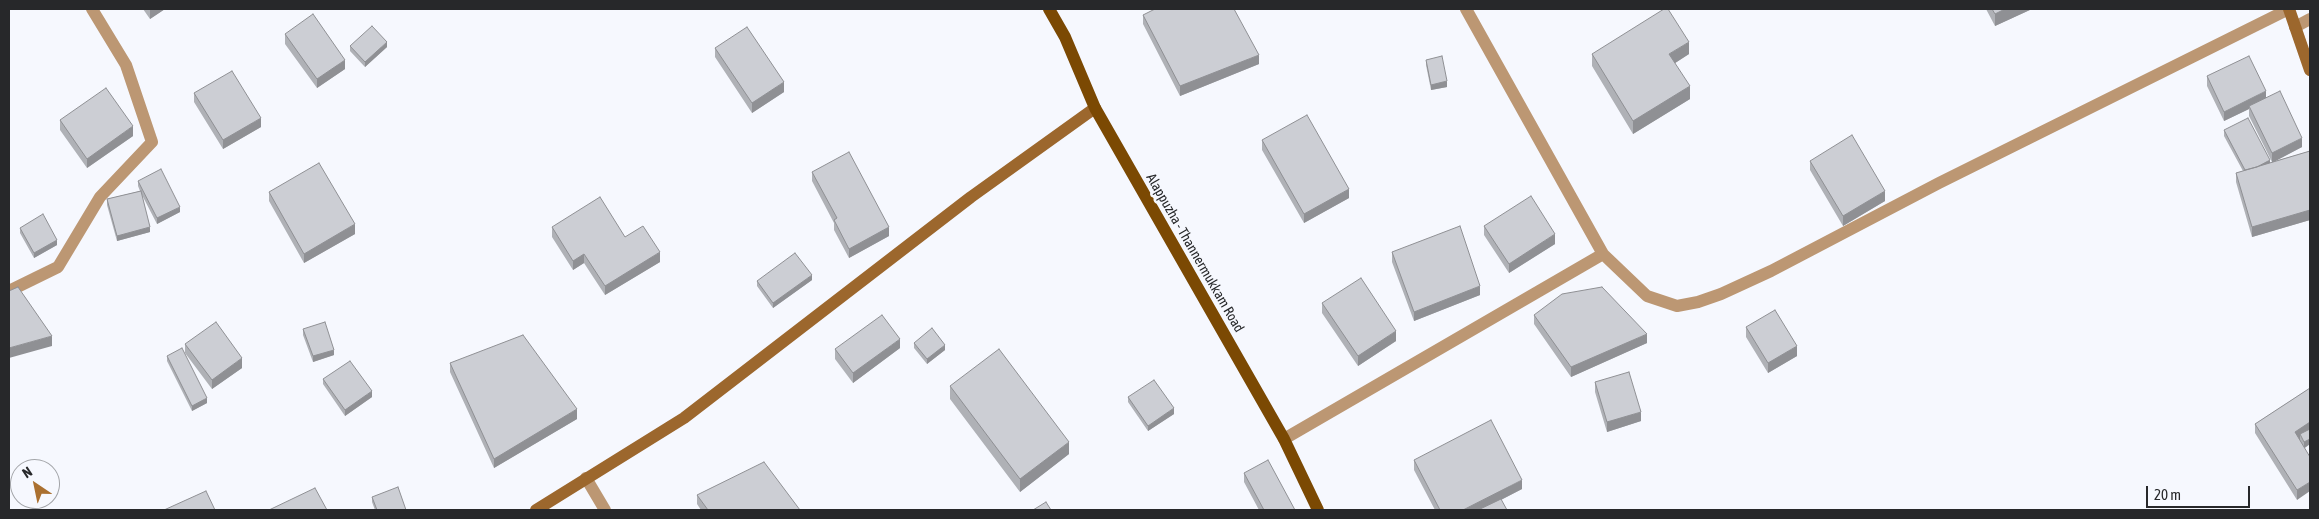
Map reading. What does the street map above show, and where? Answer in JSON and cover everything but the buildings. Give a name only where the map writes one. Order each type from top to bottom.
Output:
[{"type":"main road","name":"Alappuzha - Thannermukkam Road","points":[[1050,9],[1065,37],[1095,108],[1284,439],[1318,510]]},
{"type":"main road","points":[[2289,9],[2310,70]]},
{"type":"main road","points":[[536,510],[684,418],[971,197],[1095,108]]},
{"type":"street","points":[[9,291],[58,267],[100,196],[152,142],[126,65],[92,9]]},
{"type":"street","points":[[1466,9],[1603,254],[1647,296],[1677,306],[1688,305],[1722,294],[2289,9]]},
{"type":"street","points":[[2294,27],[2310,19]]},
{"type":"street","points":[[1284,439],[1603,254]]},
{"type":"street","points":[[586,478],[605,510]]}]
